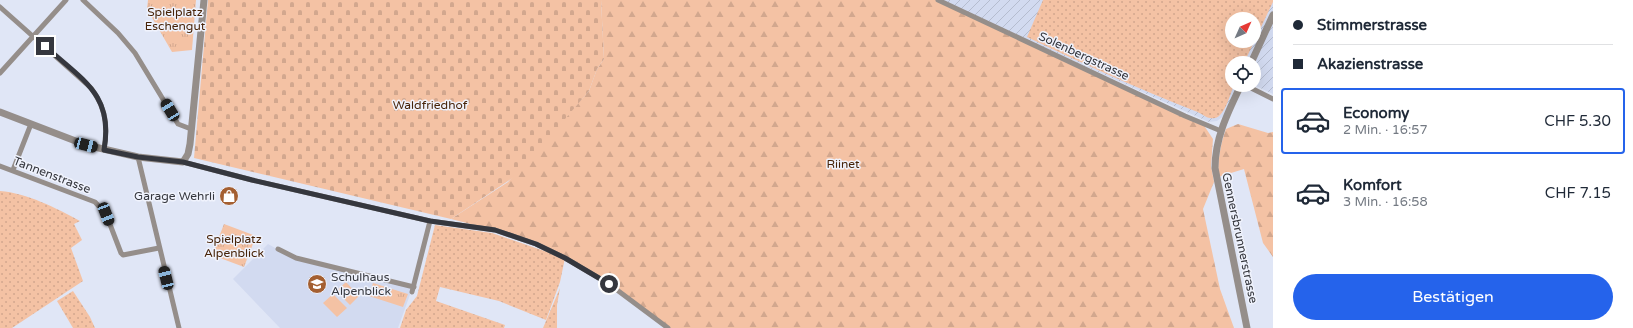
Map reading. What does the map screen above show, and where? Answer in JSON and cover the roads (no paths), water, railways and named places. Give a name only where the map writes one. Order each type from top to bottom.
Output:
[{"type":"street","points":[[0,73],[66,0]]},
{"type":"street","points":[[83,0],[118,33],[135,53],[178,124],[192,129]]},
{"type":"street","points":[[183,162],[188,154],[192,129],[204,0]]},
{"type":"street","name":"Solenbergstrasse","points":[[938,0],[1185,116],[1221,130]]},
{"type":"street","points":[[0,7],[91,88],[104,109],[106,121],[104,150]]},
{"type":"street","points":[[1254,56],[1273,15]]},
{"type":"street","name":"Gennersbrunnerstrasse","points":[[1238,92],[1221,130],[1215,159],[1216,178],[1247,328]]},
{"type":"street","points":[[1259,92],[1273,99]]},
{"type":"street","points":[[0,112],[68,139],[104,150],[138,157],[183,162],[252,180],[430,221],[495,230],[536,244],[565,258],[609,284],[668,328]]},
{"type":"street","points":[[13,170],[31,124]]},
{"type":"street","points":[[138,157],[179,328]]},
{"type":"street","name":"Tannenstrasse","points":[[0,166],[96,202],[106,214],[123,256],[159,248]]},
{"type":"street","points":[[278,249],[296,258],[413,289],[430,221]]},
{"type":"place","name":"Garage Wehrli","points":[[229,196]]},
{"type":"place","name":"Schulhaus Alpenblick","points":[[317,284]]},
{"type":"park label","name":"Spielplatz Eschengut","points":[[175,19]]},
{"type":"park label","name":"Waldfriedhof","points":[[430,105]]},
{"type":"park label","name":"Riinet","points":[[843,164]]},
{"type":"park label","name":"Spielplatz Alpenblick","points":[[234,246]]}]
